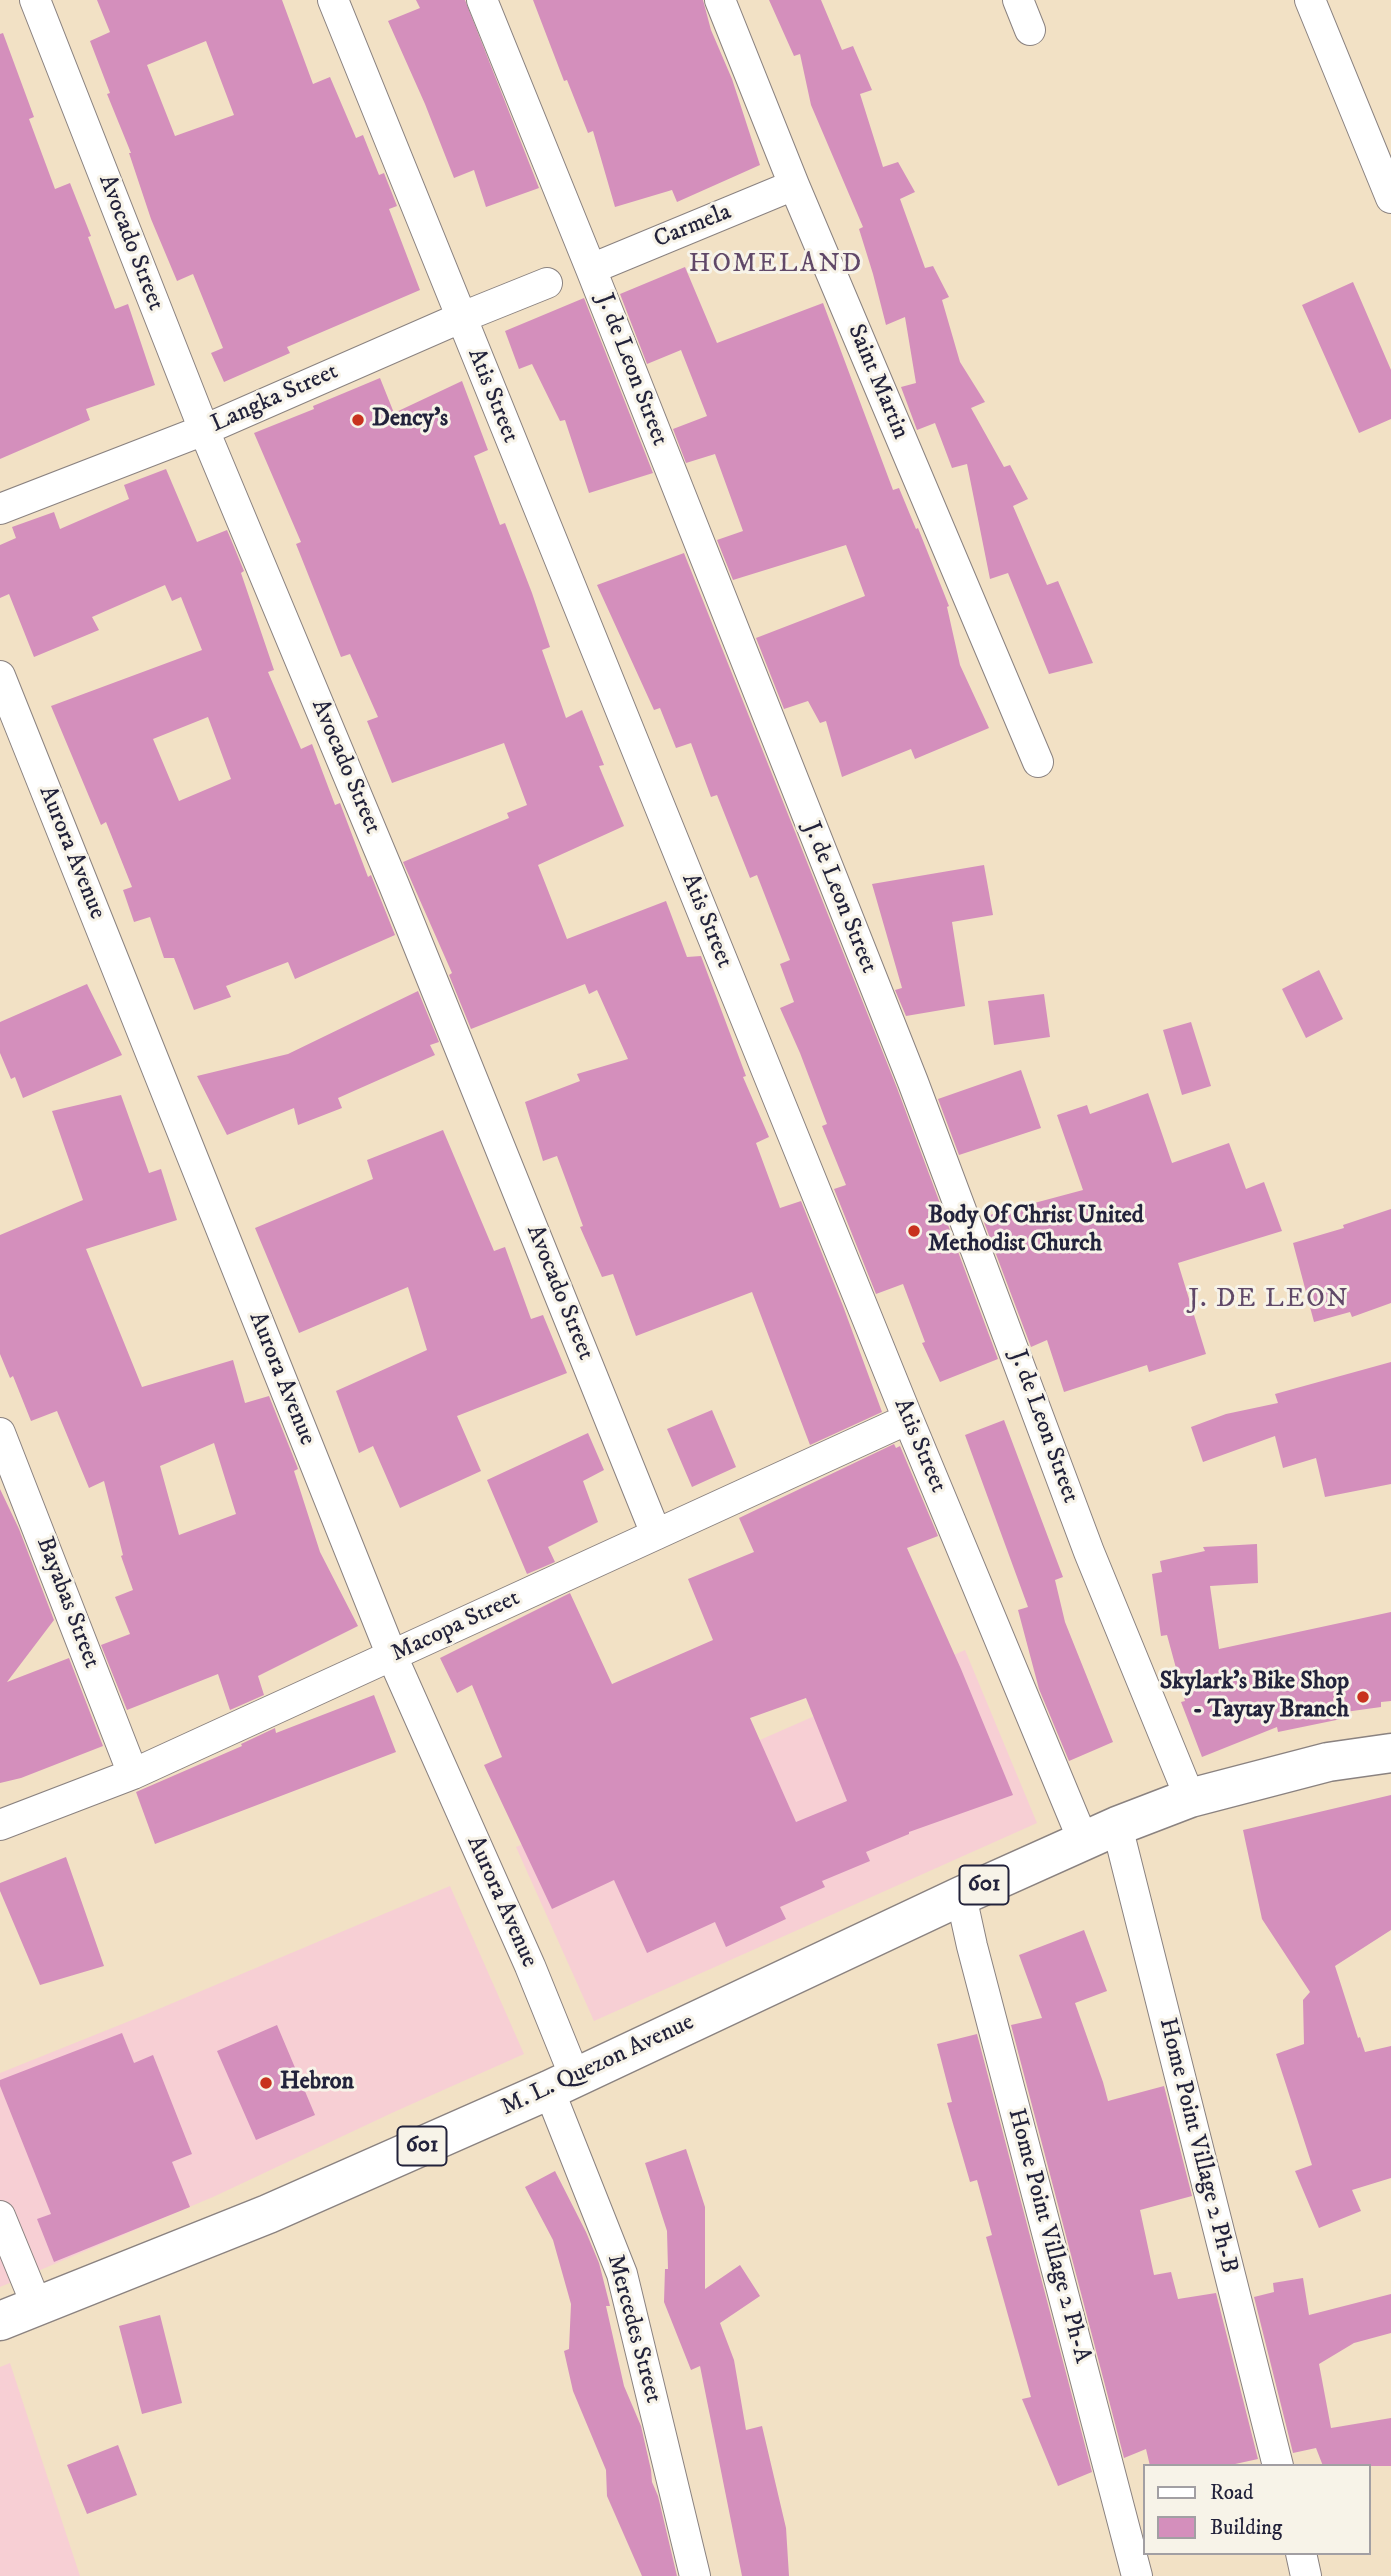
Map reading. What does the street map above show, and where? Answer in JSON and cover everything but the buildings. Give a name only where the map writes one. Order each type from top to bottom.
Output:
[{"type":"main road","name":"601","points":[[1190,1798],[1328,1762],[1391,1753]]},
{"type":"main road","name":"M. L. Quezon Avenue","points":[[0,2320],[268,2214],[562,2083],[1100,1833],[1190,1798]]},
{"type":"street","name":"Avocado Street","points":[[34,0],[204,430],[394,885],[656,1534]]},
{"type":"street","name":"Atis Street","points":[[333,0],[908,1419],[1100,1833]]},
{"type":"street","name":"J. de Leon Street","points":[[482,0],[592,269],[913,1082],[1089,1552],[1190,1798]]},
{"type":"street","name":"Saint Martin","points":[[720,0],[794,186],[1038,762]]},
{"type":"street","points":[[1018,0],[1030,30]]},
{"type":"street","points":[[1310,0],[1391,198]]},
{"type":"street","name":"Carmela","points":[[592,269],[794,186]]},
{"type":"street","name":"Langka Street","points":[[0,509],[204,430],[460,318],[547,283]]},
{"type":"street","name":"Aurora Avenue","points":[[0,676],[392,1656],[530,1966],[562,2083]]},
{"type":"street","name":"Macopa Street","points":[[0,1825],[133,1774],[908,1419]]},
{"type":"street","name":"Bayabas Street","points":[[0,1433],[133,1774]]},
{"type":"street","name":"Home Point Village 2 Ph-B","points":[[1100,1833],[1277,2464]]},
{"type":"street","name":"Home Point Village 2 Ph-A","points":[[961,1896],[1138,2576]]},
{"type":"street","name":"Mercedes Street","points":[[562,2083],[622,2274],[695,2576]]},
{"type":"street","points":[[0,2216],[37,2306]]},
{"type":"street","points":[[1301,2555],[1306,2576]]},
{"type":"shaded area","points":[[965,1650],[1037,1823],[594,2021],[516,1847]]},
{"type":"shaded area","points":[[450,1886],[524,2054],[213,2197],[0,2287],[0,2073]]},
{"type":"shaded area","points":[[10,2363],[80,2576],[0,2576],[0,2367]]},
{"type":"place","name":"Dency's","points":[[358,420]]},
{"type":"place","name":"Body Of Christ United Methodist Church","points":[[914,1231]]},
{"type":"place","name":"Skylark's Bike Shop - Taytay Branch","points":[[1363,1697]]},
{"type":"place","name":"Hebron","points":[[266,2083]]},
{"type":"district","name":"HOMELAND","points":[[776,266]]},
{"type":"district","name":"J. DE LEON","points":[[1269,1301]]}]
